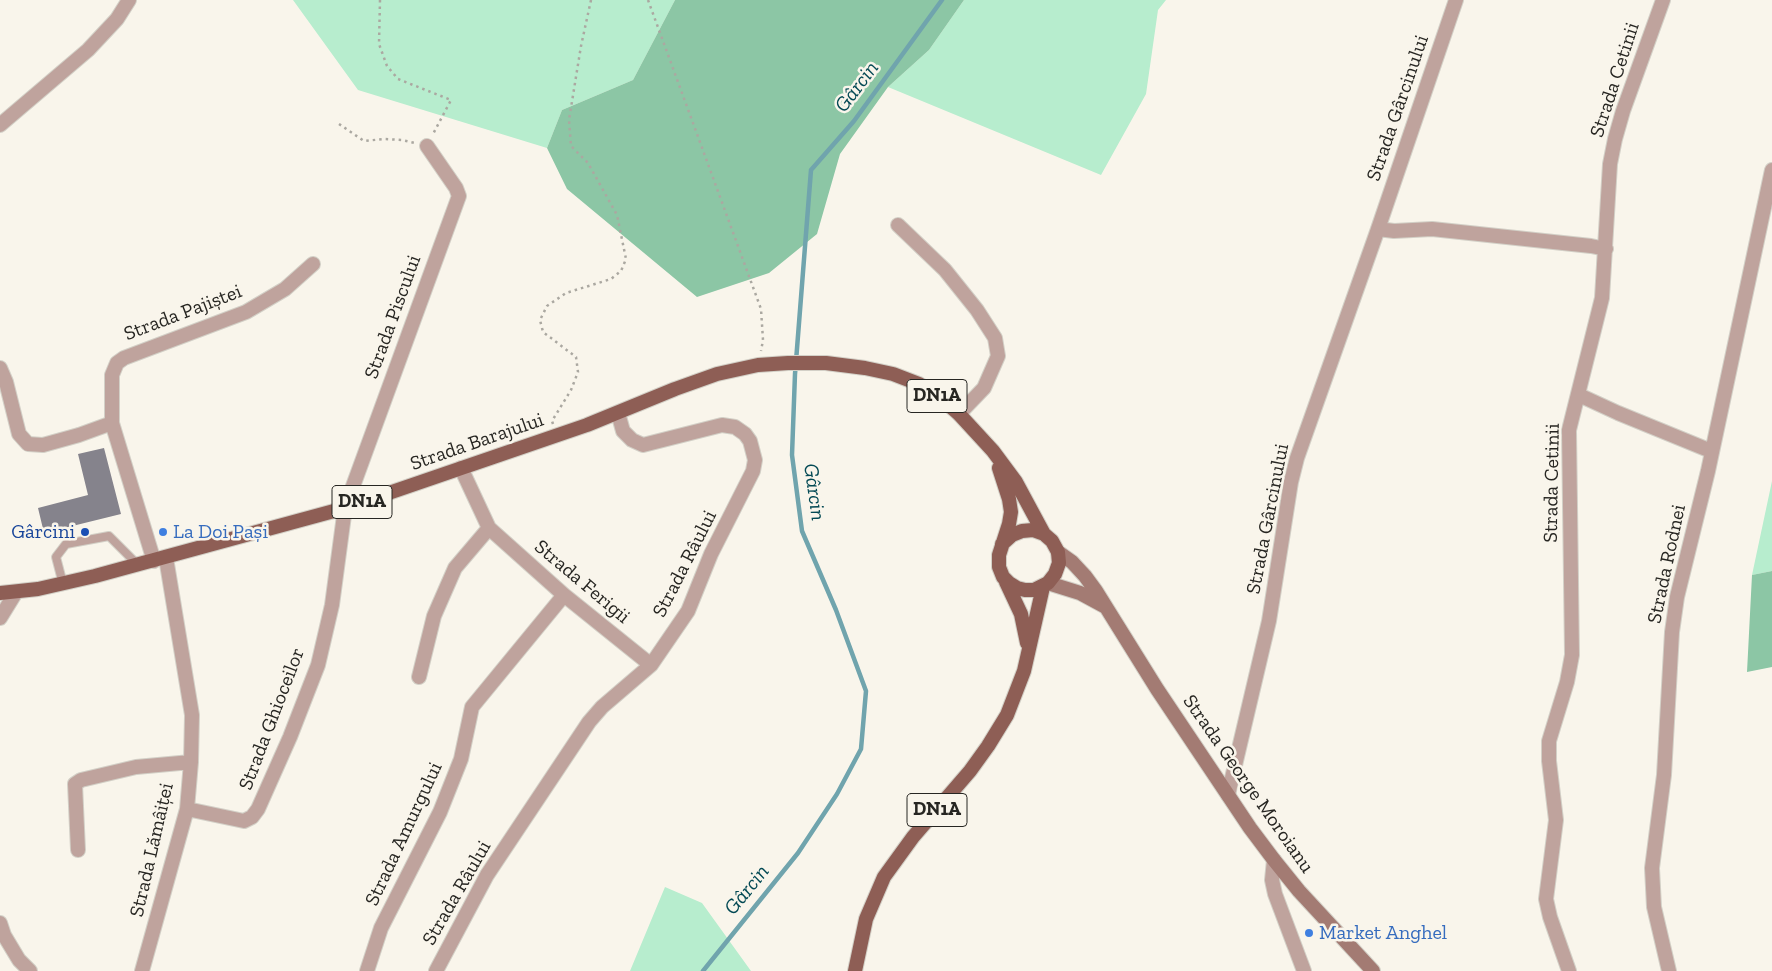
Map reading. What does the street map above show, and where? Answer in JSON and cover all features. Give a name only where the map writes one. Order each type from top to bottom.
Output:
[{"type":"main road","name":"DN1A","points":[[758,365],[826,363],[865,368],[894,374],[919,384],[937,395],[959,414],[993,451],[1016,482],[1044,534],[1052,541],[1058,552],[1059,563],[1057,569],[1045,585],[1035,615],[1029,653],[1018,690],[999,730],[970,771],[913,837],[884,877],[866,919],[856,971]]},
{"type":"main road","name":"Strada Barajului","points":[[0,593],[64,584],[160,560],[345,508],[555,436],[696,381],[717,374],[758,365]]},
{"type":"main road","name":"DN1A","points":[[993,451],[1009,499],[1010,512],[1009,524],[999,555],[999,567],[1021,614],[1029,653]]},
{"type":"main road","points":[[1002,544],[1012,535],[1022,531],[1032,530],[1044,534]]},
{"type":"main road","name":"Strada George Moroianu","points":[[1058,552],[1072,562],[1085,576],[1157,689],[1274,860],[1299,891],[1372,971]]},
{"type":"main road","points":[[1003,576],[1017,588],[1034,590],[1045,585]]},
{"type":"main road","name":"Strada George Moroianu","points":[[1045,585],[1080,593],[1094,599],[1106,608]]},
{"type":"street","points":[[0,125],[88,50],[117,19],[129,0]]},
{"type":"street","name":"Strada Gârcinului","points":[[1228,795],[1269,621],[1295,466],[1456,0]]},
{"type":"street","name":"Strada Cetinii","points":[[1569,971],[1550,917],[1546,898],[1556,820],[1549,761],[1549,741],[1567,682],[1572,655],[1569,430],[1602,298],[1610,164],[1615,139],[1623,111],[1663,0]]},
{"type":"street","name":"Strada Piscului","points":[[345,508],[459,196],[456,188],[427,146]]},
{"type":"street","name":"Strada Rodnei","points":[[1669,971],[1654,907],[1652,868],[1664,775],[1672,632],[1677,597],[1772,170]]},
{"type":"street","points":[[898,225],[944,270],[977,310],[995,338],[998,356],[984,388],[959,414]]},
{"type":"street","points":[[1378,229],[1394,231],[1432,229],[1606,249]]},
{"type":"street","name":"Strada Pajiștei","points":[[160,560],[112,424],[112,375],[117,363],[124,358],[246,312],[285,289],[313,264]]},
{"type":"street","points":[[0,368],[6,382],[19,434],[28,444],[43,445],[112,424]]},
{"type":"street","points":[[1579,395],[1711,451]]},
{"type":"street","name":"Strada Râului","points":[[436,971],[487,875],[589,722],[602,707],[651,664],[688,611],[712,554],[749,479],[755,460],[750,441],[745,434],[735,427],[722,425],[643,445],[632,440],[623,431],[618,413]]},
{"type":"street","name":"Strada Ferigii","points":[[461,468],[489,528],[564,595],[651,664]]},
{"type":"street","name":"Strada Ghioceilor","points":[[187,809],[244,821],[252,817],[258,809],[290,737],[318,665],[332,605],[345,508]]},
{"type":"street","points":[[419,677],[434,616],[455,568],[489,528]]},
{"type":"street","name":"Strada Lămâiței","points":[[142,971],[187,809],[191,762],[192,715],[160,560]]},
{"type":"street","points":[[0,618],[16,592]]},
{"type":"street","name":"Strada Amurgului","points":[[367,971],[381,928],[440,812],[461,759],[472,707],[564,595]]},
{"type":"street","points":[[78,850],[75,784],[81,780],[136,767],[191,762]]},
{"type":"street","points":[[1274,860],[1272,880],[1275,894],[1304,971]]},
{"type":"street","points":[[0,923],[4,935],[19,960],[30,971]]},
{"type":"lane","points":[[64,584],[56,557],[66,544],[109,536],[138,565]]},
{"type":"path","points":[[339,124],[364,141],[402,140],[427,146],[451,100],[398,79],[387,66],[379,44],[380,0]]},
{"type":"path","points":[[555,436],[552,421],[578,372],[576,357],[543,332],[540,320],[547,306],[566,293],[611,279],[621,271],[626,259],[617,215],[588,163],[571,146],[570,120],[581,46],[591,0]]},
{"type":"path","points":[[648,0],[761,309],[763,340],[758,365]]},
{"type":"green space","points":[[293,0],[675,0],[633,80],[562,110],[547,148],[358,90]]},
{"type":"green space","points":[[675,0],[964,0],[929,50],[888,87],[840,154],[817,234],[769,273],[697,297],[567,189],[547,148],[562,110],[633,80]]},
{"type":"green space","points":[[964,0],[1166,0],[1158,10],[1146,94],[1101,175],[888,87],[929,50]]},
{"type":"green space","points":[[1772,481],[1772,571],[1752,575]]},
{"type":"green space","points":[[1772,571],[1772,667],[1747,672],[1752,575]]},
{"type":"green space","points":[[665,887],[702,903],[751,971],[630,971]]},
{"type":"building","points":[[104,448],[121,514],[44,533],[38,508],[88,495],[78,454]]},
{"type":"waterway","name":"Gârcin","points":[[703,971],[798,853],[837,794],[861,749],[866,691],[836,610],[802,531],[792,455],[795,374],[811,170],[854,121],[942,0]]},
{"type":"place","name":"Gârcini","points":[[85,532]]},
{"type":"place","name":"La Doi Pași","points":[[163,532]]},
{"type":"place","name":"Market Anghel","points":[[1309,933]]}]
